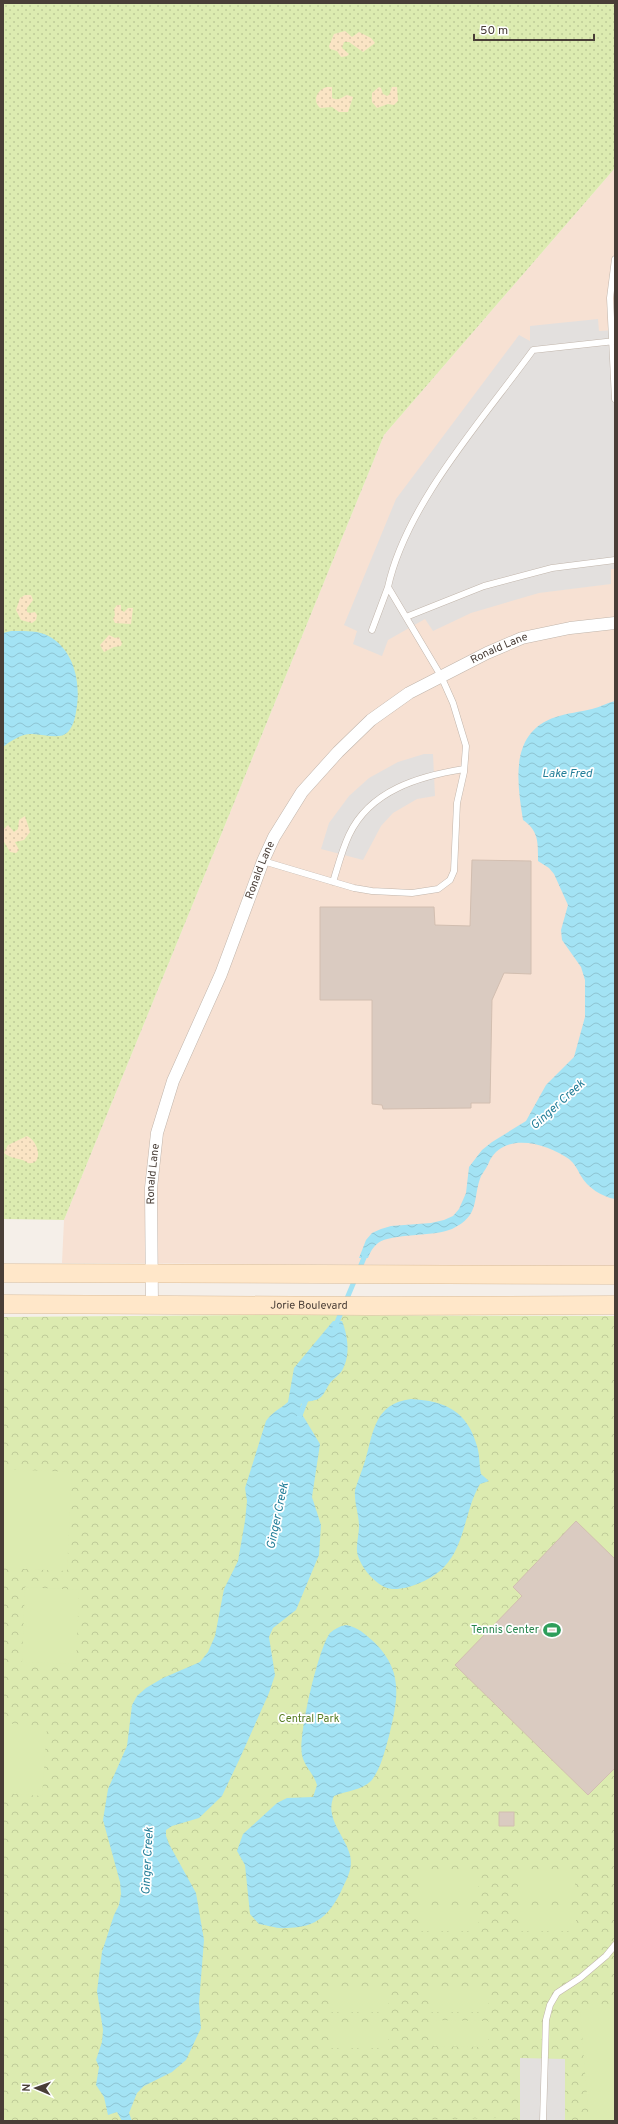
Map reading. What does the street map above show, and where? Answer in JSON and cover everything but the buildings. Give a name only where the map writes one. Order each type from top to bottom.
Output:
[{"type":"main road","points":[[3,1273],[615,1275]]},
{"type":"main road","name":"Jorie Boulevard","points":[[3,1304],[336,1306],[615,1305]]},
{"type":"street","name":"Ronald Lane","points":[[152,1305],[151,1188],[157,1133],[173,1081],[221,974],[274,837],[302,792],[338,752],[371,720],[409,693],[487,652],[522,638],[570,628],[615,623]]},
{"type":"lane","points":[[615,259],[610,298],[615,399]]},
{"type":"lane","points":[[372,630],[388,587],[392,570],[417,512],[533,350],[613,341]]},
{"type":"lane","points":[[406,618],[484,586],[552,568],[615,560]]},
{"type":"lane","points":[[264,861],[333,882],[372,891],[412,893],[438,889],[450,880],[454,871],[457,803],[464,769],[466,746],[453,703],[441,676],[388,587]]},
{"type":"lane","points":[[333,882],[349,834],[369,806],[399,786],[431,774],[464,769]]},
{"type":"lane","points":[[543,2121],[546,2020],[550,2005],[557,1993],[580,1978],[606,1956],[615,1945]]},
{"type":"shaded area","points":[[615,168],[615,1266],[62,1263],[64,1220],[384,435]]},
{"type":"shaded area","points":[[598,319],[599,331],[615,330],[615,569],[611,569],[611,584],[539,593],[471,613],[433,631],[425,619],[388,640],[382,656],[353,644],[357,631],[344,625],[396,499],[519,335],[530,341],[530,326]]},
{"type":"shaded area","points":[[424,754],[433,754],[435,796],[417,799],[393,813],[381,826],[363,860],[321,849],[329,823],[349,796],[369,778],[398,762]]},
{"type":"shaded area","points":[[520,2058],[565,2059],[565,2121],[520,2121]]},
{"type":"green space","points":[[3,3],[615,3],[615,168],[384,435],[64,1220],[3,1219]]},
{"type":"green space","name":"Central Park","points":[[269,1315],[615,1316],[615,2121],[3,2121],[3,1317]]},
{"type":"green space","points":[[3,1469],[72,1472],[67,1571],[3,1568]]},
{"type":"green space","points":[[25,1587],[79,1590],[76,1664],[22,1662]]},
{"type":"green space","points":[[3,1723],[47,1727],[42,1796],[3,1793]]},
{"type":"green space","points":[[518,1871],[575,1871],[575,1897],[518,1897]]},
{"type":"green space","points":[[421,1872],[478,1872],[478,1898],[421,1898]]},
{"type":"green space","points":[[421,1905],[478,1905],[478,1931],[421,1931]]},
{"type":"green space","points":[[519,1905],[576,1905],[576,1931],[519,1931]]},
{"type":"green space","points":[[431,1986],[488,1986],[488,2012],[431,2012]]},
{"type":"green space","points":[[331,1987],[388,1987],[388,2012],[331,2012]]},
{"type":"green space","points":[[615,2007],[615,2121],[589,2121],[580,2010]]},
{"type":"green space","points":[[431,2020],[488,2021],[488,2047],[431,2046]]},
{"type":"green space","points":[[331,2022],[388,2022],[388,2048],[331,2048]]},
{"type":"green space","points":[[500,2118],[500,2121],[347,2121]]},
{"type":"sand","points":[[345,31],[352,37],[359,32],[371,38],[375,43],[363,52],[349,42],[344,42],[342,48],[349,54],[341,57],[337,51],[330,49],[329,46],[334,34]]},
{"type":"sand","points":[[327,87],[332,87],[332,98],[334,99],[340,99],[347,95],[353,97],[348,112],[339,112],[332,107],[320,108],[316,102],[318,93]]},
{"type":"sand","points":[[379,87],[381,88],[383,94],[387,96],[389,95],[392,87],[397,87],[398,101],[394,105],[388,104],[377,108],[372,102],[372,93]]},
{"type":"sand","points":[[25,595],[31,595],[33,600],[27,608],[27,612],[35,612],[37,615],[36,620],[32,623],[21,620],[16,610],[20,598]]},
{"type":"sand","points":[[117,605],[121,605],[121,610],[124,612],[128,608],[133,608],[131,624],[115,623],[113,619],[115,615],[114,609]]},
{"type":"sand","points":[[109,635],[115,638],[119,637],[122,643],[121,646],[114,647],[104,652],[100,645]]},
{"type":"sand","points":[[25,816],[30,832],[24,840],[15,842],[19,850],[16,853],[10,852],[3,840],[4,829],[8,825],[14,832],[18,829],[19,820]]},
{"type":"sand","points":[[27,1136],[35,1143],[37,1148],[38,1157],[36,1161],[33,1163],[28,1163],[24,1160],[11,1157],[4,1153],[8,1145]]},
{"type":"water","points":[[11,631],[32,632],[48,635],[67,653],[75,671],[78,692],[74,722],[70,730],[64,735],[55,736],[30,734],[15,739],[3,747],[3,633]]},
{"type":"water","name":"Lake Fred","points":[[615,701],[615,1199],[600,1194],[591,1188],[569,1159],[539,1145],[516,1143],[497,1151],[490,1160],[478,1184],[472,1212],[461,1224],[444,1231],[384,1240],[375,1246],[368,1258],[359,1258],[366,1240],[372,1233],[391,1226],[431,1223],[453,1216],[459,1209],[466,1193],[469,1167],[482,1150],[526,1121],[546,1085],[574,1057],[585,1017],[585,980],[581,967],[562,940],[561,930],[568,905],[554,874],[549,868],[538,861],[535,833],[523,820],[518,775],[523,746],[530,734],[541,724],[556,717],[592,709]]},
{"type":"water","points":[[333,1321],[342,1321],[346,1333],[348,1346],[344,1366],[340,1373],[330,1383],[324,1394],[317,1400],[301,1404],[300,1411],[320,1444],[312,1497],[321,1525],[319,1555],[296,1610],[273,1628],[269,1637],[275,1675],[269,1693],[222,1796],[199,1818],[172,1826],[166,1830],[166,1836],[169,1844],[196,1893],[204,1940],[199,2003],[201,2028],[186,2060],[172,2072],[144,2086],[137,2093],[129,2113],[132,2121],[122,2121],[117,2112],[108,2115],[104,2097],[96,2085],[99,2067],[96,2060],[102,2042],[103,2030],[97,1991],[102,1952],[114,1915],[119,1905],[121,1894],[120,1882],[103,1820],[108,1789],[127,1746],[132,1705],[137,1696],[146,1688],[163,1678],[200,1662],[208,1652],[215,1636],[224,1589],[238,1561],[247,1501],[245,1488],[266,1421],[273,1413],[288,1402],[294,1368]]},
{"type":"water","points":[[411,1399],[435,1402],[453,1410],[461,1416],[473,1434],[479,1453],[481,1474],[489,1481],[480,1484],[471,1505],[461,1538],[451,1558],[444,1567],[434,1576],[413,1586],[392,1589],[376,1582],[367,1572],[358,1556],[357,1545],[359,1526],[355,1490],[378,1421],[389,1407],[399,1402]]},
{"type":"water","points":[[346,1625],[358,1629],[374,1642],[384,1653],[394,1675],[396,1686],[395,1710],[384,1753],[377,1771],[371,1781],[367,1784],[334,1796],[332,1804],[333,1819],[350,1855],[350,1872],[338,1897],[322,1918],[297,1927],[283,1928],[259,1924],[250,1914],[245,1865],[237,1851],[243,1834],[277,1803],[287,1798],[313,1797],[317,1785],[302,1755],[303,1730],[306,1712],[315,1674],[325,1642],[330,1633],[339,1627]]},
{"type":"waterway","name":"Ginger Creek","points":[[335,1327],[366,1253]]},
{"type":"waterway","name":"Ginger Creek","points":[[299,1418],[307,1397]]},
{"type":"place","name":"Tennis Center","points":[[552,1630]]}]
